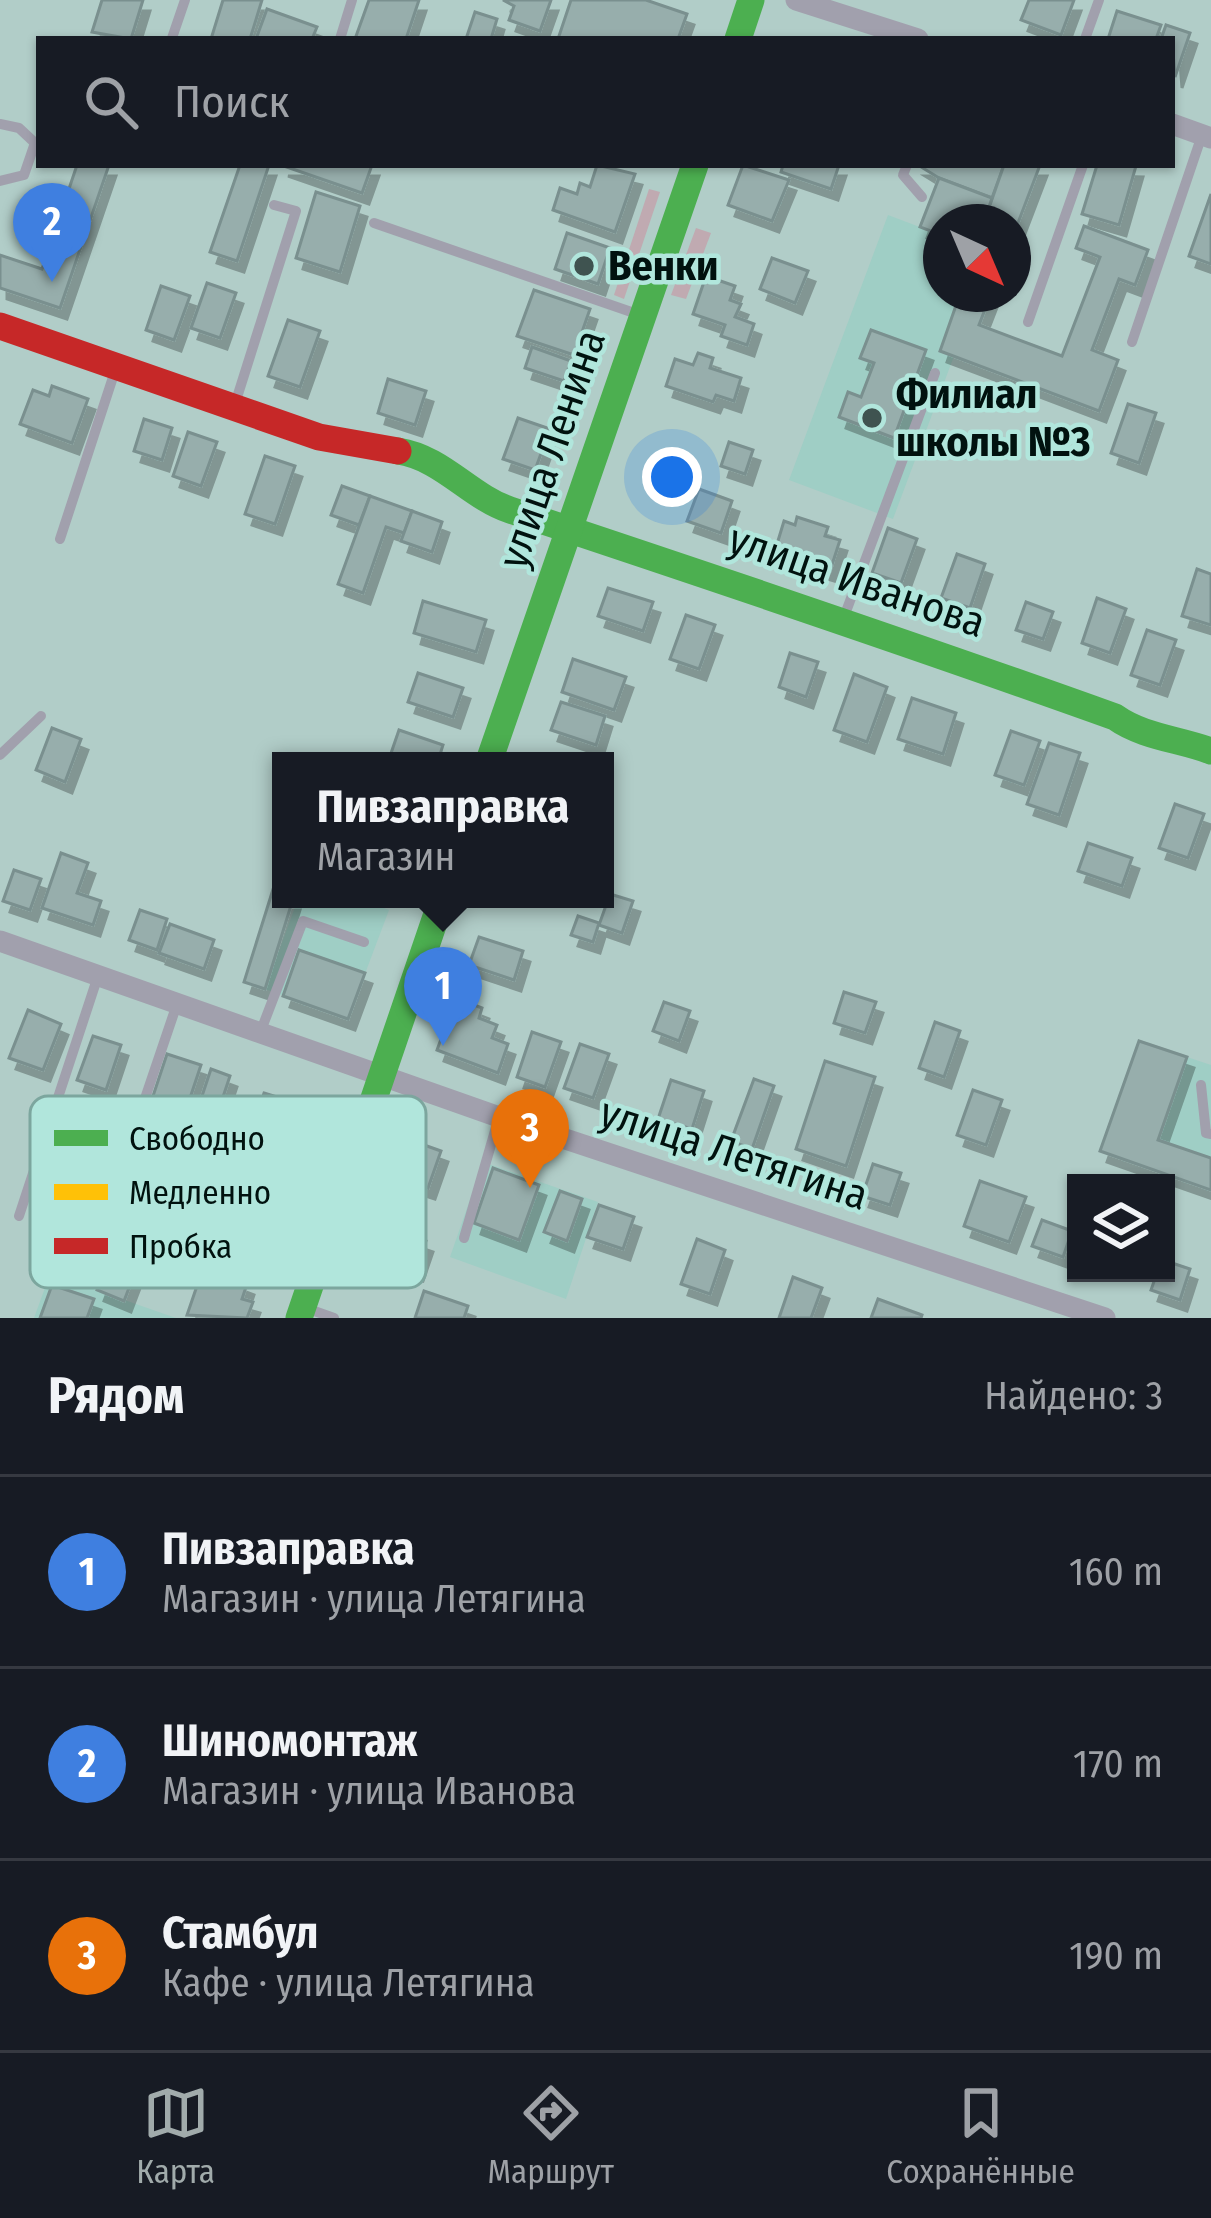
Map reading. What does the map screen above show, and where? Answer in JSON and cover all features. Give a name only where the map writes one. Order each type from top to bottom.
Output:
[{"type":"street","points":[[739,36],[751,0]]},
{"type":"street","points":[[796,0],[909,36]]},
{"type":"street","points":[[1175,125],[1207,136]]},
{"type":"street","name":"улица Ленина","points":[[492,752],[694,168]]},
{"type":"street","name":"улица Иванова","points":[[0,326],[319,437],[412,453],[441,465],[499,506],[843,620],[1115,717],[1134,732],[1172,737],[1211,751]]},
{"type":"street","points":[[374,1096],[439,908]]},
{"type":"street","name":"улица Летягина","points":[[0,941],[500,1117],[1106,1318]]},
{"type":"lane","points":[[173,36],[185,0]]},
{"type":"lane","points":[[341,36],[352,0]]},
{"type":"lane","points":[[1086,36],[1100,0]]},
{"type":"lane","points":[[0,124],[19,128],[35,143],[24,175],[0,181]]},
{"type":"lane","points":[[1132,342],[1207,136]]},
{"type":"lane","points":[[906,168],[903,175],[922,197]]},
{"type":"lane","points":[[1028,322],[1082,168]]},
{"type":"lane","points":[[233,410],[296,211],[274,205]]},
{"type":"lane","points":[[374,224],[643,316]]},
{"type":"lane","points":[[59,539],[116,368]]},
{"type":"lane","points":[[843,620],[935,373]]},
{"type":"lane","points":[[0,754],[41,716]]},
{"type":"lane","points":[[260,1033],[303,921],[364,942]]},
{"type":"lane","points":[[58,1096],[98,976]]},
{"type":"lane","points":[[146,1096],[177,1004]]},
{"type":"lane","points":[[1201,1084],[1206,1132],[1211,1134]]},
{"type":"lane","points":[[464,1238],[500,1117]]},
{"type":"lane","points":[[19,1216],[30,1183]]},
{"type":"lane","points":[[301,1312],[334,1318]]},
{"type":"shaded area","points":[[649,189],[660,192],[624,299],[614,295]]},
{"type":"shaded area","name":"Филиал школы №3","points":[[888,215],[923,228],[923,312],[954,312],[941,351],[954,356],[893,519],[789,480]]},
{"type":"shaded area","points":[[696,228],[711,233],[686,299],[671,295]]},
{"type":"shaded area","points":[[295,908],[389,910],[348,1019],[265,989]]},
{"type":"shaded area","points":[[1139,1041],[1211,1065],[1211,1190],[1100,1151]]},
{"type":"shaded area","points":[[483,1162],[598,1202],[566,1299],[450,1257]]},
{"type":"shaded area","points":[[45,1288],[90,1288],[176,1318],[34,1318]]},
{"type":"building","points":[[102,0],[143,0],[132,36],[92,32]]},
{"type":"building","points":[[223,0],[262,0],[251,36],[212,36]]},
{"type":"building","points":[[369,0],[419,0],[407,36],[356,36]]},
{"type":"building","points":[[503,0],[551,0],[540,31],[509,20],[514,6]]},
{"type":"building","points":[[571,0],[646,0],[687,14],[679,36],[559,36]]},
{"type":"building","points":[[1029,0],[1074,0],[1061,35],[1021,20]]},
{"type":"building","points":[[267,9],[317,27],[313,36],[257,36]]},
{"type":"building","points":[[1117,11],[1161,25],[1157,36],[1109,36]]},
{"type":"building","points":[[475,12],[497,19],[492,36],[467,36]]},
{"type":"building","points":[[1166,25],[1190,33],[1175,77],[1175,36],[1162,36]]},
{"type":"building","points":[[76,168],[108,168],[60,308],[0,288],[0,255],[42,269]]},
{"type":"building","points":[[239,168],[268,168],[237,261],[210,252]]},
{"type":"building","points":[[290,168],[371,168],[362,193]]},
{"type":"building","points":[[596,168],[635,174],[615,232],[553,210],[560,188],[577,194],[580,183],[590,187]]},
{"type":"building","points":[[742,168],[789,180],[772,221],[728,205]]},
{"type":"building","points":[[782,168],[838,168],[831,189],[781,172]]},
{"type":"building","points":[[923,168],[1003,168],[992,198]]},
{"type":"building","points":[[1003,168],[1039,168],[1025,204],[990,204]]},
{"type":"building","points":[[1096,168],[1135,168],[1119,225],[1082,214]]},
{"type":"building","points":[[939,178],[992,198],[990,204],[929,204]]},
{"type":"building","points":[[316,192],[360,206],[340,272],[296,258]]},
{"type":"building","points":[[1211,194],[1211,264],[1189,256]]},
{"type":"building","points":[[1084,226],[1148,250],[1135,285],[1119,279],[1092,350],[1118,360],[1099,411],[940,351],[954,312],[984,312],[979,325],[1062,356],[1100,257],[1076,248]]},
{"type":"building","points":[[567,233],[610,248],[598,284],[555,269]]},
{"type":"building","points":[[772,258],[808,271],[795,303],[760,289]]},
{"type":"building","points":[[706,276],[735,286],[730,300],[741,304],[735,317],[754,324],[747,345],[721,336],[725,325],[693,314]]},
{"type":"building","points":[[207,283],[236,293],[220,338],[191,328]]},
{"type":"building","points":[[161,286],[190,296],[174,340],[146,330]]},
{"type":"building","points":[[534,290],[590,309],[574,355],[517,336]]},
{"type":"building","points":[[288,320],[320,331],[300,387],[268,376]]},
{"type":"building","points":[[871,330],[926,350],[894,438],[839,417],[848,392],[861,397],[874,363],[860,358]]},
{"type":"building","points":[[532,347],[571,361],[564,381],[525,368]]},
{"type":"building","points":[[698,353],[713,358],[710,368],[741,378],[734,401],[716,395],[713,402],[666,386],[675,359],[693,365]]},
{"type":"building","points":[[388,379],[426,391],[415,425],[378,413]]},
{"type":"building","points":[[52,386],[88,399],[72,443],[20,424],[33,390],[49,396]]},
{"type":"building","points":[[1128,404],[1156,413],[1139,463],[1111,453]]},
{"type":"building","points":[[518,418],[550,429],[535,470],[503,459]]},
{"type":"building","points":[[144,419],[172,428],[162,460],[134,451]]},
{"type":"building","points":[[188,432],[217,442],[201,486],[173,476]]},
{"type":"building","points":[[729,442],[753,450],[745,474],[721,466]]},
{"type":"building","points":[[265,456],[295,466],[275,524],[245,514]]},
{"type":"building","points":[[342,486],[370,496],[359,525],[331,515]]},
{"type":"building","points":[[699,489],[732,501],[721,533],[687,521]]},
{"type":"building","points":[[370,496],[412,511],[404,533],[386,527],[363,593],[338,584]]},
{"type":"building","points":[[412,511],[442,522],[432,552],[401,541]]},
{"type":"building","points":[[797,517],[828,527],[825,536],[840,540],[830,571],[774,554],[784,521],[795,525]]},
{"type":"building","points":[[888,528],[917,539],[901,583],[872,573]]},
{"type":"building","points":[[957,554],[985,564],[970,608],[941,598]]},
{"type":"building","points":[[1197,569],[1211,574],[1211,625],[1182,616]]},
{"type":"building","points":[[608,588],[653,602],[643,631],[598,616]]},
{"type":"building","points":[[1097,598],[1126,609],[1110,653],[1082,643]]},
{"type":"building","points":[[423,601],[486,620],[476,652],[414,633]]},
{"type":"building","points":[[1026,602],[1053,612],[1043,639],[1016,630]]},
{"type":"building","points":[[686,615],[715,625],[699,669],[670,659]]},
{"type":"building","points":[[1147,630],[1176,640],[1160,685],[1131,675]]},
{"type":"building","points":[[790,653],[818,662],[806,697],[779,687]]},
{"type":"building","points":[[573,659],[626,677],[614,710],[562,692]]},
{"type":"building","points":[[418,673],[463,688],[453,717],[408,702]]},
{"type":"building","points":[[854,674],[887,687],[867,742],[834,730]]},
{"type":"building","points":[[912,698],[956,713],[943,754],[898,739]]},
{"type":"building","points":[[561,702],[605,716],[596,745],[551,730]]},
{"type":"building","points":[[52,728],[81,739],[65,782],[36,770]]},
{"type":"building","points":[[399,730],[443,745],[441,752],[391,752]]},
{"type":"building","points":[[1011,731],[1040,741],[1024,785],[995,775]]},
{"type":"building","points":[[1049,743],[1080,753],[1059,815],[1027,804]]},
{"type":"building","points":[[1175,804],[1204,814],[1188,858],[1159,848]]},
{"type":"building","points":[[1088,843],[1132,858],[1122,886],[1078,871]]},
{"type":"building","points":[[61,853],[88,863],[77,893],[101,901],[93,925],[42,908]]},
{"type":"building","points":[[14,870],[41,879],[30,910],[3,901]]},
{"type":"building","points":[[272,893],[272,908],[290,908],[265,989],[244,982]]},
{"type":"building","points":[[614,895],[633,901],[622,933],[599,925],[605,908],[614,908]]},
{"type":"building","points":[[140,910],[167,919],[157,950],[129,940]]},
{"type":"building","points":[[578,916],[599,923],[593,942],[571,935]]},
{"type":"building","points":[[170,924],[214,940],[204,969],[159,953]]},
{"type":"building","points":[[479,937],[523,951],[514,980],[469,965]]},
{"type":"building","points":[[299,950],[365,973],[348,1019],[283,996]]},
{"type":"building","points":[[844,992],[876,1002],[865,1033],[834,1023]]},
{"type":"building","points":[[456,998],[482,1008],[479,1018],[497,1025],[492,1038],[508,1044],[498,1073],[437,1050]]},
{"type":"building","points":[[664,1002],[690,1011],[679,1041],[653,1031]]},
{"type":"building","points":[[28,1010],[61,1024],[43,1070],[9,1058]]},
{"type":"building","points":[[935,1022],[960,1031],[944,1077],[919,1068]]},
{"type":"building","points":[[532,1032],[561,1042],[545,1087],[517,1077]]},
{"type":"building","points":[[93,1036],[121,1045],[106,1090],[77,1080]]},
{"type":"building","points":[[1139,1041],[1187,1057],[1158,1140],[1211,1158],[1211,1190],[1100,1151]]},
{"type":"building","points":[[580,1044],[609,1054],[593,1098],[564,1088]]},
{"type":"building","points":[[167,1054],[201,1065],[191,1096],[153,1096]]},
{"type":"building","points":[[825,1061],[875,1077],[846,1166],[796,1149]]},
{"type":"building","points":[[211,1069],[230,1076],[223,1096],[202,1096]]},
{"type":"building","points":[[754,1079],[774,1086],[752,1149],[731,1141]]},
{"type":"building","points":[[671,1080],[704,1091],[692,1129],[658,1119]]},
{"type":"building","points":[[973,1090],[1002,1100],[986,1145],[957,1135]]},
{"type":"building","points":[[426,1146],[441,1151],[426,1187]]},
{"type":"building","points":[[873,1164],[901,1173],[890,1205],[862,1196]]},
{"type":"building","points":[[493,1168],[539,1185],[519,1240],[474,1223]]},
{"type":"building","points":[[980,1181],[1026,1197],[1009,1242],[964,1226]]},
{"type":"building","points":[[560,1191],[582,1199],[567,1241],[544,1232]]},
{"type":"building","points":[[599,1205],[634,1217],[623,1249],[587,1237]]},
{"type":"building","points":[[1042,1220],[1067,1229],[1063,1257],[1032,1246]]},
{"type":"building","points":[[697,1239],[725,1250],[710,1294],[681,1284]]},
{"type":"building","points":[[1175,1264],[1190,1269],[1180,1300],[1151,1290],[1154,1282],[1175,1282]]},
{"type":"building","points":[[793,1277],[822,1288],[811,1318],[779,1318]]},
{"type":"building","points":[[51,1288],[94,1299],[87,1318],[40,1318]]},
{"type":"building","points":[[98,1288],[129,1288],[124,1301]]},
{"type":"building","points":[[196,1288],[246,1288],[242,1299],[253,1302],[247,1318],[187,1315]]},
{"type":"building","points":[[424,1291],[468,1306],[464,1318],[415,1318]]},
{"type":"building","points":[[878,1299],[922,1315],[921,1318],[871,1318]]},
{"type":"traffic: fast","points":[[739,36],[751,0]]},
{"type":"traffic: fast","points":[[492,752],[694,168]]},
{"type":"traffic: fast","points":[[398,451],[429,461],[510,510],[1211,751]]},
{"type":"traffic: fast","points":[[375,1096],[439,908]]},
{"type":"traffic: fast","points":[[299,1318],[309,1288]]},
{"type":"traffic: jam","points":[[0,326],[319,437],[398,451]]},
{"type":"place","name":"Венки","points":[[584,266]]},
{"type":"place","name":"Шиномонтаж","points":[[52,282]]},
{"type":"place","name":"Филиал школы №3","points":[[872,418]]},
{"type":"place","name":"Пивзаправка","points":[[443,1046]]},
{"type":"place","name":"Стамбул","points":[[530,1188]]}]
